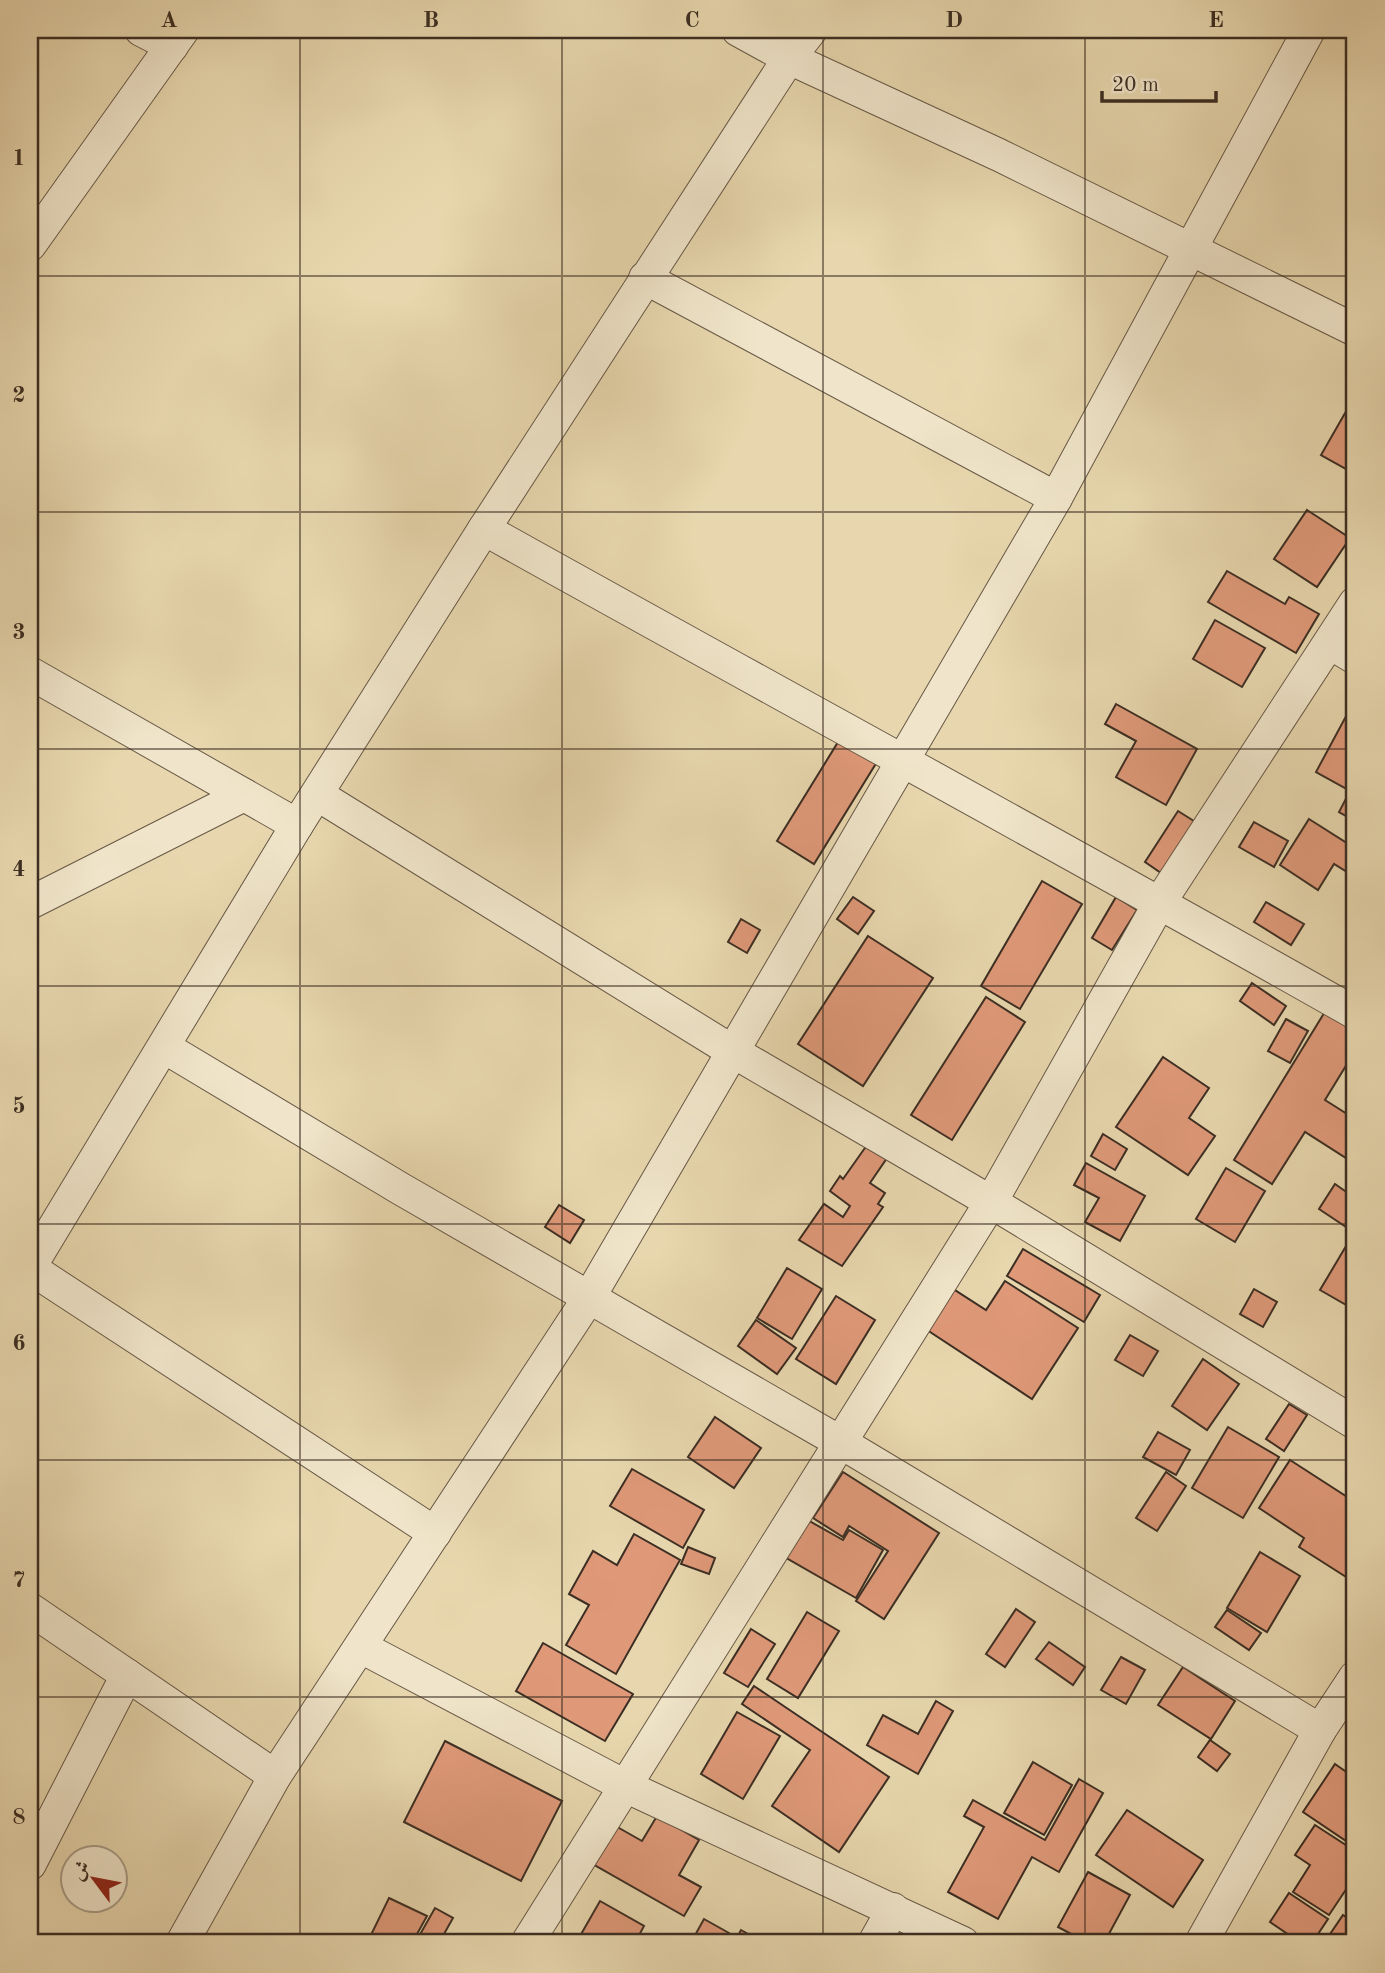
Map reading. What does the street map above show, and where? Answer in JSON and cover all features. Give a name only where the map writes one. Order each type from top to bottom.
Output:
[{"type":"street","points":[[30,245],[177,38],[141,30]]},
{"type":"street","points":[[738,30],[789,58],[999,155],[1355,330]]},
{"type":"street","points":[[435,1533],[30,1267],[297,825],[645,278],[789,58],[811,30]]},
{"type":"street","points":[[182,1943],[275,1776],[590,1296],[1056,498],[1309,30]]},
{"type":"street","points":[[645,278],[1056,498]]},
{"type":"street","points":[[484,529],[1160,902],[1355,1013]]},
{"type":"street","points":[[527,1943],[991,1202],[1160,902],[1342,651],[1355,603]]},
{"type":"street","points":[[30,673],[297,825]]},
{"type":"street","points":[[30,903],[244,795]]},
{"type":"street","points":[[318,795],[732,1051],[991,1202],[1355,1423]]},
{"type":"street","points":[[164,1047],[401,1189],[840,1442],[1320,1730]]},
{"type":"street","points":[[30,1609],[275,1776]]},
{"type":"street","points":[[361,1647],[625,1786],[963,1943]]},
{"type":"street","points":[[30,1864],[127,1675]]},
{"type":"street","points":[[1215,1938],[1320,1730],[1355,1677]]},
{"type":"street","points":[[874,1943],[893,1909]]},
{"type":"building","points":[[1352,401],[1355,403],[1355,474],[1321,455]]},
{"type":"building","points":[[1307,510],[1350,538],[1317,587],[1274,559]]},
{"type":"building","points":[[1227,571],[1285,604],[1289,597],[1319,614],[1296,653],[1208,602]]},
{"type":"building","points":[[1215,620],[1265,648],[1242,687],[1193,659]]},
{"type":"building","points":[[1116,704],[1197,749],[1166,805],[1116,777],[1136,741],[1105,724]]},
{"type":"building","points":[[1351,707],[1355,709],[1355,821],[1339,812],[1350,791],[1316,772]]},
{"type":"building","points":[[843,734],[880,757],[814,864],[777,841]]},
{"type":"building","points":[[1178,811],[1197,823],[1164,875],[1145,862]]},
{"type":"building","points":[[1309,819],[1347,843],[1355,829],[1355,877],[1334,864],[1318,890],[1280,865]]},
{"type":"building","points":[[1254,822],[1288,841],[1274,867],[1239,847]]},
{"type":"building","points":[[1042,881],[1082,904],[1020,1009],[981,986]]},
{"type":"building","points":[[853,897],[874,911],[858,934],[837,919]]},
{"type":"building","points":[[1116,897],[1137,910],[1112,950],[1092,938]]},
{"type":"building","points":[[1266,902],[1304,924],[1291,945],[1254,922]]},
{"type":"building","points":[[741,919],[760,930],[747,953],[728,942]]},
{"type":"building","points":[[868,936],[933,978],[863,1086],[798,1044]]},
{"type":"building","points":[[1252,983],[1286,1006],[1274,1025],[1240,1001]]},
{"type":"building","points":[[986,997],[1025,1022],[952,1140],[911,1115]]},
{"type":"building","points":[[1326,1010],[1355,1027],[1355,1051],[1325,1100],[1355,1119],[1355,1143],[1346,1158],[1305,1132],[1272,1184],[1234,1160]]},
{"type":"building","points":[[1286,1019],[1308,1031],[1290,1063],[1268,1051]]},
{"type":"building","points":[[1163,1057],[1209,1088],[1189,1118],[1215,1136],[1188,1175],[1116,1127]]},
{"type":"building","points":[[1103,1134],[1127,1149],[1115,1170],[1091,1156]]},
{"type":"building","points":[[867,1145],[887,1158],[870,1183],[885,1193],[878,1204],[883,1207],[842,1266],[799,1240],[824,1204],[843,1217],[850,1206],[830,1191],[840,1176],[843,1179]]},
{"type":"building","points":[[1086,1163],[1145,1196],[1120,1241],[1085,1222],[1099,1198],[1074,1185]]},
{"type":"building","points":[[1226,1168],[1265,1191],[1235,1242],[1196,1219]]},
{"type":"building","points":[[1335,1184],[1355,1198],[1355,1233],[1319,1209]]},
{"type":"building","points":[[559,1205],[584,1220],[570,1243],[545,1227]]},
{"type":"building","points":[[1352,1236],[1355,1238],[1355,1310],[1320,1290]]},
{"type":"building","points":[[1023,1249],[1100,1295],[1084,1322],[1007,1276]]},
{"type":"building","points":[[787,1268],[822,1289],[792,1339],[757,1318]]},
{"type":"building","points":[[1005,1281],[1078,1328],[1032,1399],[924,1328],[950,1287],[986,1310]]},
{"type":"building","points":[[1254,1289],[1277,1302],[1263,1327],[1240,1314]]},
{"type":"building","points":[[836,1296],[875,1320],[836,1384],[796,1359]]},
{"type":"building","points":[[756,1320],[796,1348],[777,1374],[738,1346]]},
{"type":"building","points":[[1130,1335],[1158,1351],[1143,1376],[1115,1360]]},
{"type":"building","points":[[1203,1359],[1239,1384],[1207,1430],[1172,1406]]},
{"type":"building","points":[[1355,1365],[1355,1379],[1349,1375]]},
{"type":"building","points":[[1289,1404],[1307,1415],[1284,1451],[1266,1439]]},
{"type":"building","points":[[715,1417],[761,1448],[734,1488],[688,1457]]},
{"type":"building","points":[[1228,1427],[1279,1457],[1243,1518],[1192,1488]]},
{"type":"building","points":[[1158,1432],[1190,1450],[1176,1475],[1143,1457]]},
{"type":"building","points":[[1290,1460],[1355,1502],[1354,1582],[1299,1547],[1304,1538],[1259,1508]]},
{"type":"building","points":[[632,1469],[704,1510],[683,1548],[610,1506]]},
{"type":"building","points":[[843,1472],[939,1533],[884,1619],[856,1601],[888,1551],[849,1526],[843,1537],[813,1518]]},
{"type":"building","points":[[1166,1472],[1186,1486],[1157,1531],[1136,1518]]},
{"type":"building","points":[[797,1514],[843,1540],[849,1530],[883,1550],[856,1598],[776,1552]]},
{"type":"building","points":[[634,1534],[680,1560],[616,1674],[566,1645],[589,1605],[569,1594],[593,1551],[617,1565]]},
{"type":"building","points":[[688,1547],[715,1558],[709,1574],[681,1564]]},
{"type":"building","points":[[1260,1552],[1300,1576],[1267,1632],[1227,1608]]},
{"type":"building","points":[[1016,1609],[1035,1622],[1005,1667],[986,1654]]},
{"type":"building","points":[[1227,1610],[1261,1633],[1249,1650],[1215,1627]]},
{"type":"building","points":[[807,1612],[839,1631],[798,1698],[767,1679]]},
{"type":"building","points":[[751,1629],[775,1644],[748,1687],[724,1673]]},
{"type":"building","points":[[1049,1642],[1085,1667],[1073,1685],[1036,1659]]},
{"type":"building","points":[[543,1643],[633,1694],[605,1741],[516,1691]]},
{"type":"building","points":[[1121,1657],[1145,1670],[1126,1704],[1101,1690]]},
{"type":"building","points":[[1183,1667],[1235,1701],[1211,1739],[1158,1705]]},
{"type":"building","points":[[754,1686],[889,1777],[839,1852],[772,1806],[810,1750],[742,1704]]},
{"type":"building","points":[[936,1701],[953,1711],[918,1774],[867,1745],[883,1715],[918,1734]]},
{"type":"building","points":[[737,1712],[780,1736],[743,1799],[701,1774]]},
{"type":"building","points":[[1210,1740],[1230,1754],[1217,1771],[1198,1757]]},
{"type":"building","points":[[445,1741],[562,1801],[521,1881],[404,1822]]},
{"type":"building","points":[[1033,1762],[1072,1785],[1044,1835],[1004,1813]]},
{"type":"building","points":[[1335,1764],[1355,1778],[1355,1847],[1303,1812]]},
{"type":"building","points":[[1079,1779],[1103,1793],[1059,1872],[1032,1857],[998,1919],[948,1892],[984,1827],[964,1816],[973,1800],[1045,1840]]},
{"type":"building","points":[[1127,1810],[1203,1860],[1173,1907],[1096,1855]]},
{"type":"building","points":[[657,1816],[699,1840],[679,1875],[701,1887],[684,1916],[591,1863],[612,1824],[642,1841]]},
{"type":"building","points":[[1315,1825],[1355,1851],[1355,1876],[1329,1915],[1293,1892],[1310,1865],[1295,1855]]},
{"type":"building","points":[[1088,1872],[1130,1895],[1104,1943],[1088,1943],[1058,1927]]},
{"type":"building","points":[[1289,1893],[1328,1919],[1312,1943],[1301,1943],[1270,1922]]},
{"type":"building","points":[[389,1898],[427,1916],[412,1943],[367,1943]]},
{"type":"building","points":[[600,1901],[644,1926],[636,1941],[641,1943],[576,1943]]},
{"type":"building","points":[[435,1908],[453,1918],[439,1943],[428,1943],[418,1938]]},
{"type":"building","points":[[1343,1915],[1355,1923],[1355,1943],[1324,1943]]},
{"type":"building","points":[[704,1919],[729,1933],[723,1943],[705,1943],[694,1937]]},
{"type":"building","points":[[741,1930],[764,1943],[734,1943]]}]
